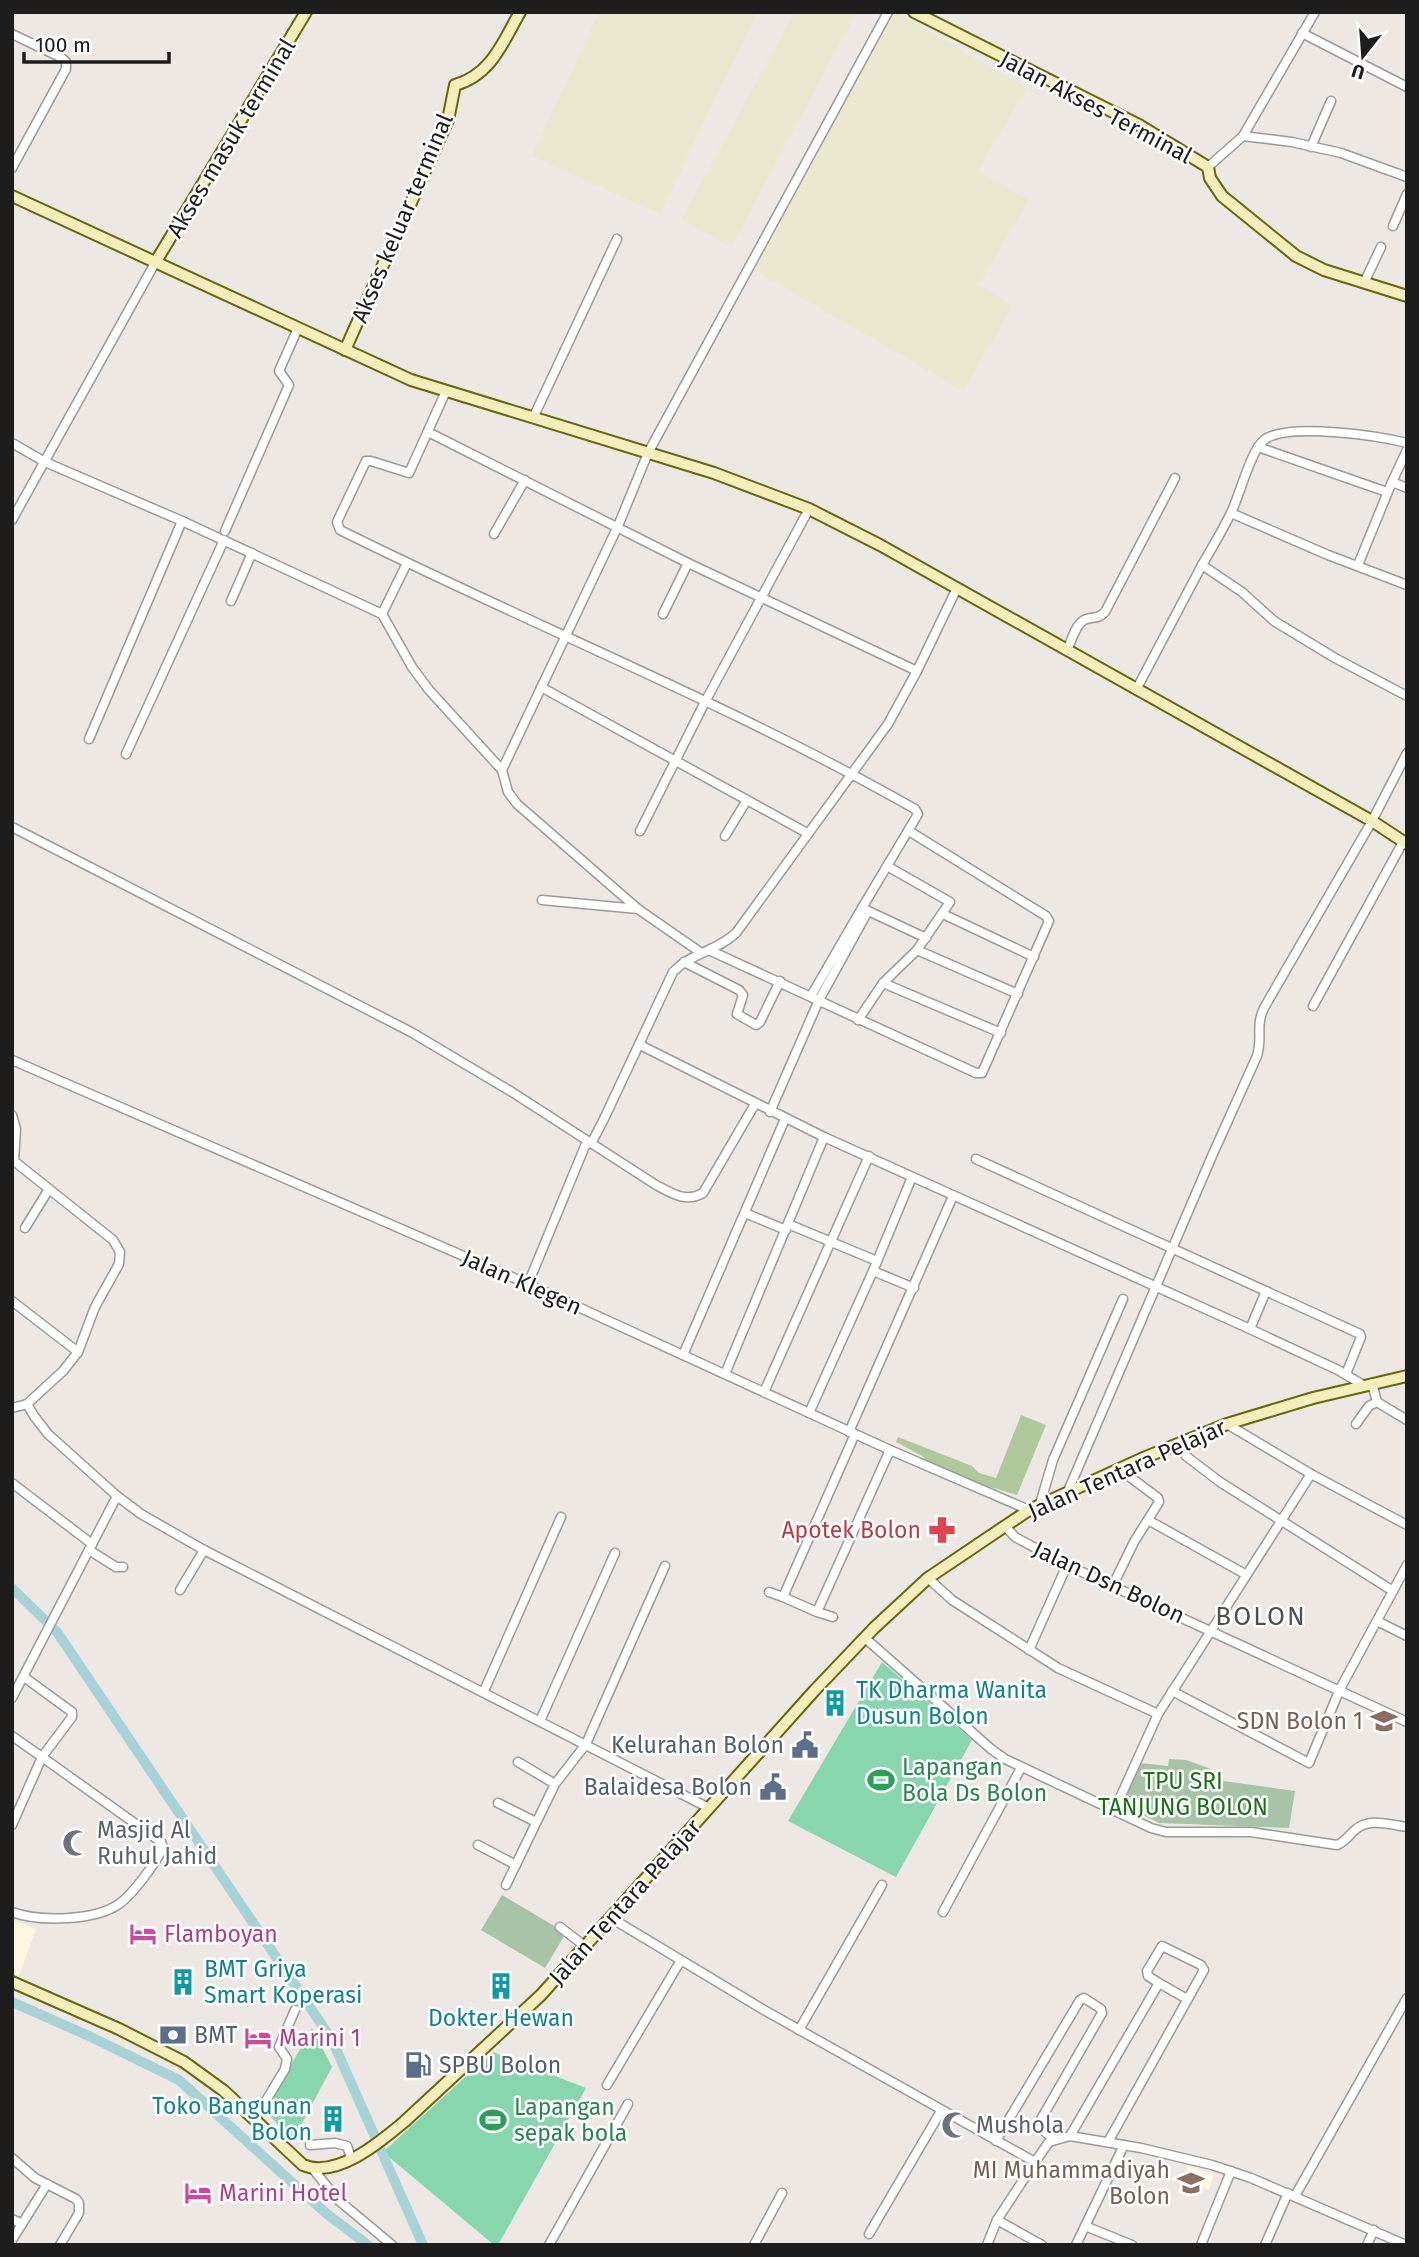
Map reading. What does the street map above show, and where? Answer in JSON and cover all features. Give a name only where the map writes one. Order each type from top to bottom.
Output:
[{"type":"street","name":"Akses masuk terminal","points":[[155,263],[306,12]]},
{"type":"street","name":"Akses keluar terminal","points":[[345,350],[448,120],[456,85],[468,81],[490,65],[520,12]]},
{"type":"street","points":[[502,770],[618,526],[648,453],[888,12]]},
{"type":"street","name":"Jalan Akses Terminal","points":[[914,12],[1139,125],[1208,167],[1210,178],[1222,196],[1296,256],[1324,270],[1407,296]]},
{"type":"street","points":[[1208,167],[1242,136],[1315,12]]},
{"type":"street","points":[[1302,33],[1407,87]]},
{"type":"street","points":[[12,34],[62,58],[66,62],[66,69],[12,168]]},
{"type":"street","points":[[1311,147],[1331,101]]},
{"type":"street","points":[[1242,136],[1340,153],[1407,177]]},
{"type":"street","points":[[1392,226],[1407,194]]},
{"type":"street","points":[[12,196],[411,380],[714,473],[809,509],[1372,821],[1405,843],[1313,1006]]},
{"type":"street","points":[[534,416],[617,239]]},
{"type":"street","points":[[1364,283],[1381,247]]},
{"type":"street","points":[[12,520],[155,263]]},
{"type":"street","points":[[126,754],[289,385],[288,379],[279,371],[298,328]]},
{"type":"street","points":[[446,391],[409,473],[366,461],[337,522],[340,530],[852,773],[918,811],[815,998],[770,1112]]},
{"type":"street","points":[[428,432],[688,563],[917,671]]},
{"type":"street","points":[[1136,690],[1231,513],[1258,447],[1266,438],[1314,432],[1348,432],[1407,443]]},
{"type":"street","points":[[12,443],[45,462],[224,536],[252,553],[382,614],[412,667],[429,690],[502,770],[508,792],[517,804],[638,909],[701,953]]},
{"type":"street","points":[[1258,447],[1387,492]]},
{"type":"street","points":[[1358,565],[1407,450]]},
{"type":"street","points":[[1067,651],[1081,622],[1087,618],[1101,617],[1105,612],[1175,478]]},
{"type":"street","points":[[495,534],[525,480]]},
{"type":"street","points":[[1392,482],[1407,488]]},
{"type":"street","points":[[640,831],[705,702],[809,509]]},
{"type":"street","points":[[1231,513],[1328,555],[1407,585]]},
{"type":"street","points":[[89,739],[183,521]]},
{"type":"street","points":[[231,601],[252,553]]},
{"type":"street","points":[[382,614],[407,563]]},
{"type":"street","points":[[663,614],[688,563]]},
{"type":"street","points":[[1202,565],[1274,621],[1335,658],[1407,696]]},
{"type":"street","points":[[528,1284],[581,1158],[603,1121],[673,972],[684,962],[711,951],[736,933],[888,724],[957,589]]},
{"type":"street","points":[[541,687],[807,833]]},
{"type":"street","points":[[1068,1491],[1257,1056],[1261,1042],[1258,1023],[1264,1008],[1372,821],[1407,754]]},
{"type":"street","points":[[725,836],[747,800]]},
{"type":"street","points":[[12,827],[411,1032],[680,1197],[693,1198],[703,1193],[755,1104]]},
{"type":"street","points":[[711,951],[980,1074],[984,1071],[1049,924],[1046,916],[909,831]]},
{"type":"street","points":[[858,1020],[883,983],[917,950],[950,904],[949,900],[887,866]]},
{"type":"street","points":[[542,900],[638,909]]},
{"type":"street","points":[[865,909],[926,938]]},
{"type":"street","points":[[943,914],[1034,957]]},
{"type":"street","points":[[917,950],[1018,994]]},
{"type":"street","points":[[684,962],[742,992],[737,1014],[756,1025],[780,981]]},
{"type":"street","points":[[883,983],[1001,1033]]},
{"type":"street","points":[[640,1045],[824,1138],[869,1156],[1367,1384],[1377,1402],[1407,1420]]},
{"type":"street","name":"Jalan Klegen","points":[[12,1060],[528,1284],[852,1433],[1028,1510]]},
{"type":"street","points":[[12,1115],[16,1129],[14,1161],[113,1240],[120,1252],[118,1264],[95,1307],[78,1352],[63,1371],[27,1404],[12,1408]]},
{"type":"street","points":[[683,1355],[785,1119]]},
{"type":"street","points":[[725,1374],[824,1138]]},
{"type":"street","points":[[764,1392],[869,1156]]},
{"type":"street","points":[[976,1159],[1362,1335],[1346,1374]]},
{"type":"street","points":[[810,1413],[912,1177]]},
{"type":"street","points":[[25,1228],[49,1189]]},
{"type":"street","points":[[783,1597],[953,1196]]},
{"type":"street","points":[[745,1213],[833,1242],[877,1261]]},
{"type":"street","points":[[873,1271],[914,1288]]},
{"type":"street","points":[[1250,1329],[1266,1292]]},
{"type":"street","points":[[1040,1504],[1053,1460],[1123,1299]]},
{"type":"street","points":[[12,1301],[78,1352]]},
{"type":"street","name":"Jalan Tentara Pelajar","points":[[351,2158],[384,2139],[517,2019],[586,1947],[814,1691],[928,1578],[1028,1510],[1122,1467],[1227,1424],[1367,1384],[1407,1376]]},
{"type":"street","points":[[1356,1424],[1369,1406],[1377,1402]]},
{"type":"street","points":[[27,1404],[48,1434],[141,1514],[204,1550],[709,1808]]},
{"type":"street","points":[[1227,1424],[1311,1474],[1407,1525]]},
{"type":"street","points":[[1179,1444],[1186,1456],[1220,1482],[1393,1591]]},
{"type":"street","points":[[817,1612],[890,1450]]},
{"type":"street","points":[[1113,1585],[1159,1502],[1158,1498],[1130,1477],[1122,1467]]},
{"type":"street","points":[[1114,1811],[1158,1714],[1311,1474]]},
{"type":"street","points":[[12,1483],[104,1558],[116,1567],[123,1567]]},
{"type":"street","points":[[12,1698],[117,1496]]},
{"type":"street","points":[[484,1691],[561,1517]]},
{"type":"street","points":[[1148,1520],[1245,1574]]},
{"type":"street","name":"Jalan Dsn Bolon","points":[[1005,1526],[1016,1537],[1067,1565],[1407,1722]]},
{"type":"street","points":[[180,1590],[204,1550]]},
{"type":"street","points":[[540,1721],[615,1553]]},
{"type":"street","points":[[1029,1650],[1067,1565]]},
{"type":"street","points":[[1172,1691],[1309,1763],[1340,1689],[1407,1565]]},
{"type":"street","points":[[506,1885],[555,1784],[586,1744],[665,1566]]},
{"type":"street","points":[[928,1578],[938,1589],[1029,1650],[1085,1681],[1158,1714]]},
{"type":"street","points":[[769,1592],[833,1617]]},
{"type":"street","points":[[1377,1620],[1407,1636]]},
{"type":"street","points":[[866,1638],[991,1749],[1021,1768],[1158,1831],[1251,1832],[1337,1845],[1357,1827],[1365,1824],[1374,1822],[1407,1827]]},
{"type":"street","points":[[13,1823],[42,1758],[72,1717],[72,1712],[24,1677]]},
{"type":"street","points":[[12,1736],[161,1842],[163,1847],[124,1900],[111,1909],[60,1919],[35,1919],[12,1912]]},
{"type":"street","points":[[518,1762],[555,1784]]},
{"type":"street","points":[[943,1912],[1021,1768]]},
{"type":"street","points":[[498,1802],[536,1822]]},
{"type":"street","points":[[478,1845],[516,1865]]},
{"type":"street","points":[[799,2030],[882,1885]]},
{"type":"street","points":[[611,1918],[799,2030],[1035,2162]]},
{"type":"street","points":[[560,1927],[586,1947]]},
{"type":"street","points":[[1108,2142],[1204,1972],[1203,1968],[1163,1946],[1147,1971],[1148,1976],[1187,1999]]},
{"type":"street","points":[[607,2085],[681,1960]]},
{"type":"street","points":[[12,1983],[85,2013],[166,2052],[204,2075],[299,2162],[313,2169],[337,2199],[392,2245]]},
{"type":"street","points":[[1069,2136],[1159,1983]]},
{"type":"street","points":[[996,2141],[1080,2000],[1084,1998],[1101,2009],[1102,2013],[1040,2121],[1040,2128],[1054,2139]]},
{"type":"street","points":[[1265,2245],[1407,1998]]},
{"type":"street","points":[[254,2119],[285,2069],[287,2059],[279,2047],[295,2010]]},
{"type":"street","points":[[549,2245],[628,2104]]},
{"type":"street","points":[[869,2234],[941,2111]]},
{"type":"street","points":[[987,2245],[997,2220],[1047,2144],[1054,2139],[1069,2136],[1124,2145],[1231,2171],[1406,2245]]},
{"type":"street","points":[[310,2146],[342,2144],[347,2146],[351,2158],[331,2168],[313,2169]]},
{"type":"street","points":[[1076,2245],[1124,2145]]},
{"type":"street","points":[[12,2158],[35,2178],[79,2203],[79,2213],[60,2245]]},
{"type":"street","points":[[1201,2245],[1231,2171]]},
{"type":"street","points":[[12,2240],[47,2184]]},
{"type":"street","points":[[754,2245],[782,2193]]},
{"type":"street","points":[[12,2219],[22,2224]]},
{"type":"street","points":[[997,2220],[1042,2245]]},
{"type":"street","points":[[1085,2226],[1132,2245]]},
{"type":"street","points":[[1367,2245],[1374,2230]]},
{"type":"shaded area","points":[[12,1920],[36,1929],[19,1976],[12,1973]]},
{"type":"shaded area","points":[[1188,2165],[1214,2175],[1209,2190],[1196,2185],[1191,2197],[1178,2192]]},
{"type":"green space","points":[[599,12],[757,12],[660,214],[532,156]]},
{"type":"green space","points":[[794,12],[857,12],[731,247],[681,220]]},
{"type":"green space","points":[[895,12],[1027,88],[978,171],[1029,200],[979,285],[1013,306],[963,391],[747,266]]},
{"type":"green space","points":[[1021,1415],[1046,1425],[1017,1495],[976,1483],[927,1462],[922,1456],[896,1442],[898,1437],[996,1478]]},
{"type":"green space","name":"Lapangan Bola Ds Bolon","points":[[882,1662],[972,1740],[896,1877],[788,1821]]},
{"type":"green space","name":"TPU SRI TANJUNG BOLON","points":[[1169,1759],[1186,1760],[1211,1769],[1209,1779],[1295,1791],[1289,1828],[1159,1823],[1123,1805],[1140,1763],[1168,1766]]},
{"type":"green space","points":[[502,1895],[566,1933],[545,1968],[481,1930]]},
{"type":"green space","points":[[312,2028],[332,2067],[293,2140],[265,2111]]},
{"type":"green space","name":"Lapangan sepak bola","points":[[493,2052],[586,2088],[498,2245],[494,2245],[383,2152]]},
{"type":"waterway","points":[[12,1588],[57,1632],[332,2040],[423,2245]]},
{"type":"waterway","points":[[12,2002],[179,2080],[327,2214],[368,2245]]},
{"type":"place","name":"Apotek Bolon","points":[[942,1530]]},
{"type":"place","name":"TK Dharma Wanita Dusun Bolon","points":[[835,1703]]},
{"type":"place","name":"SDN Bolon 1","points":[[1384,1721]]},
{"type":"place","name":"Kelurahan Bolon","points":[[805,1745]]},
{"type":"place","name":"Lapangan Bola Ds Bolon","points":[[881,1780]]},
{"type":"place","name":"Balaidesa Bolon","points":[[773,1787]]},
{"type":"place","name":"Masjid Al Ruhul Jahid","points":[[76,1843]]},
{"type":"place","name":"Flamboyan","points":[[143,1934]]},
{"type":"place","name":"BMT Griya Smart Koperasi","points":[[183,1982]]},
{"type":"place","name":"Dokter Hewan","points":[[501,1986]]},
{"type":"place","name":"BMT","points":[[173,2035]]},
{"type":"place","name":"Marini 1","points":[[258,2038]]},
{"type":"place","name":"SPBU Bolon","points":[[418,2065]]},
{"type":"place","name":"Toko Bangunan Bolon","points":[[333,2119]]},
{"type":"place","name":"Lapangan sepak bola","points":[[493,2120]]},
{"type":"place","name":"Mushola","points":[[955,2125]]},
{"type":"place","name":"MI Muhammadiyah Bolon","points":[[1191,2183]]},
{"type":"place","name":"Marini Hotel","points":[[198,2193]]},
{"type":"district","name":"BOLON","points":[[1261,1616]]}]
